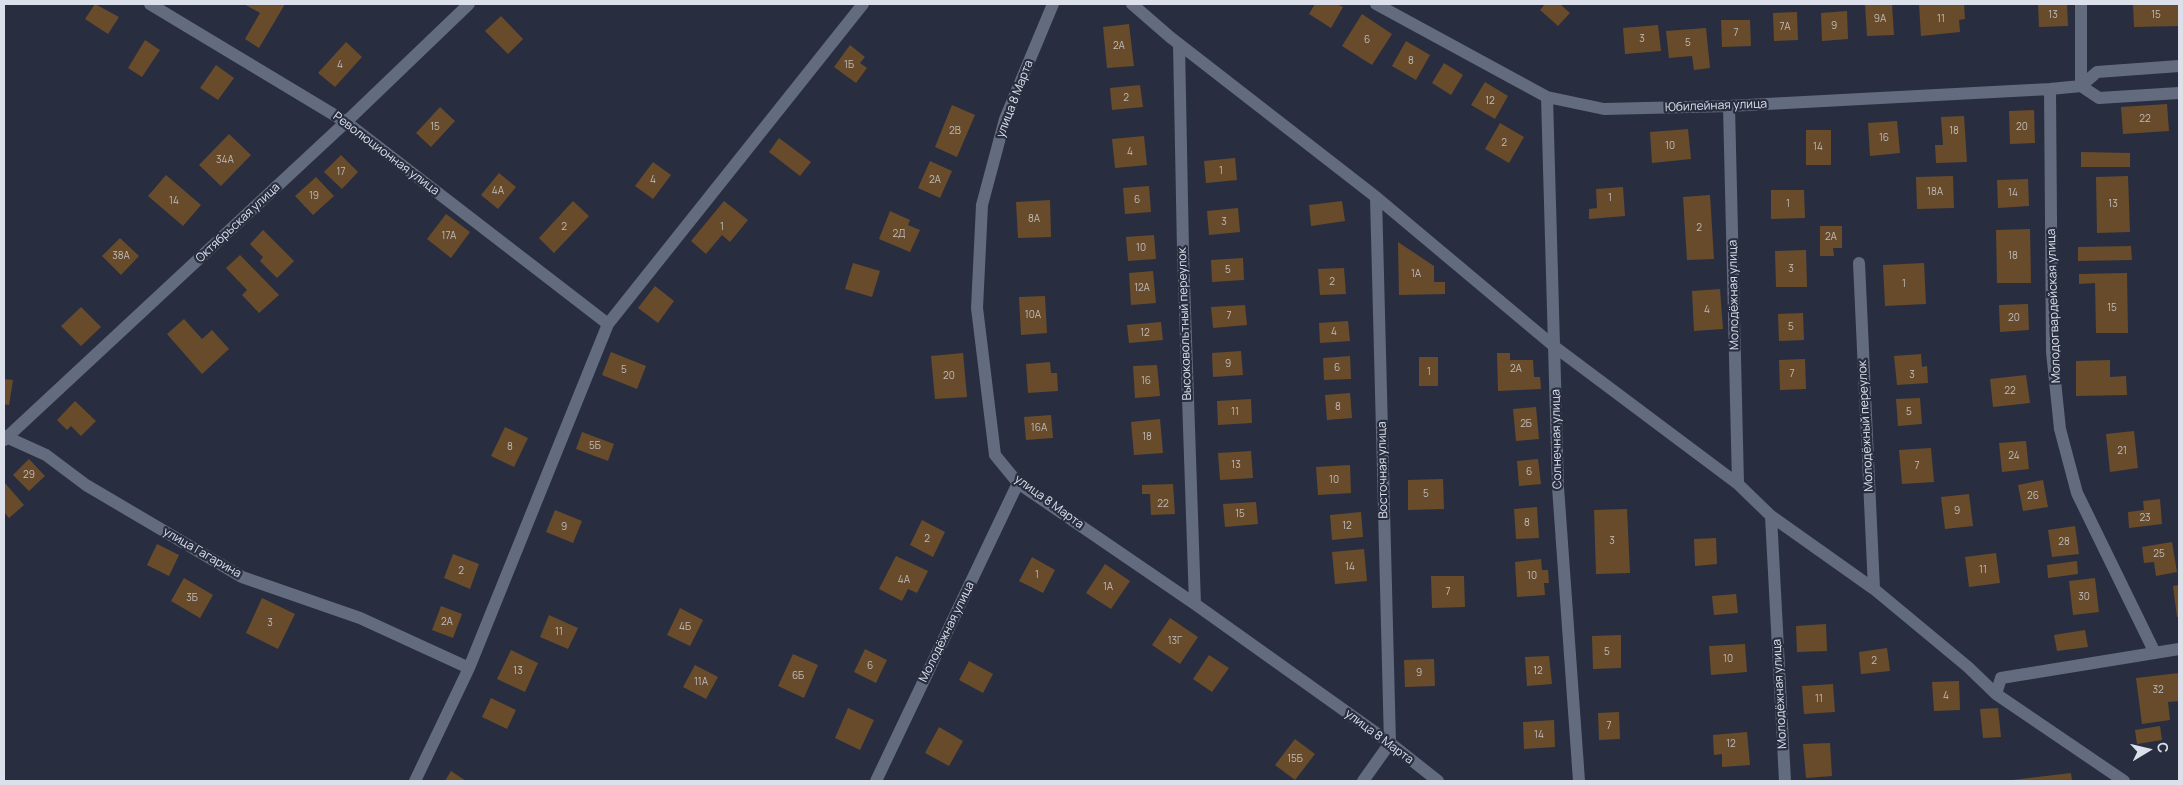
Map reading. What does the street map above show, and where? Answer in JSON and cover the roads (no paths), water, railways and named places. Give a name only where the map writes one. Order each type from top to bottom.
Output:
[{"type":"street","name":"Революционная улица","points":[[150,4],[346,122],[608,324]]},
{"type":"street","name":"Октябрьская улица","points":[[5,438],[346,122],[469,4]]},
{"type":"street","points":[[415,781],[469,668],[608,324],[863,4]]},
{"type":"street","name":"улица 8 Марта","points":[[1053,4],[1005,119],[982,204],[977,308],[995,455],[1018,483],[1195,604],[1390,743],[1438,781]]},
{"type":"street","points":[[1132,4],[1179,44],[1376,197],[1555,347],[1738,484],[1771,516],[1874,589],[1968,667],[1996,694],[2124,781]]},
{"type":"street","name":"Юбилейная улица","points":[[1376,4],[1547,97],[1604,110],[1729,106],[2081,86]]},
{"type":"street","points":[[2081,4],[2081,86]]},
{"type":"street","name":"Высоковольтный переулок","points":[[1179,44],[1183,251],[1195,604]]},
{"type":"street","points":[[2081,86],[2097,72],[2179,66]]},
{"type":"street","points":[[2081,86],[2099,98],[2179,93]]},
{"type":"street","name":"Молодогвардейская улица","points":[[2050,89],[2052,352],[2060,429],[2077,494],[2155,653]]},
{"type":"street","name":"Солнечная улица","points":[[1547,97],[1558,487],[1579,781]]},
{"type":"street","name":"Молодёжная улица","points":[[1729,106],[1738,484]]},
{"type":"street","name":"Восточная улица","points":[[1376,197],[1390,743]]},
{"type":"street","name":"Молодёжный переулок","points":[[1858,263],[1874,589]]},
{"type":"street","name":"улица Гагарина","points":[[5,438],[46,455],[86,485],[242,577],[360,618],[469,668]]},
{"type":"street","name":"Молодёжная улица","points":[[876,781],[1018,483]]},
{"type":"street","name":"Молодёжная улица","points":[[1771,516],[1785,781]]},
{"type":"street","points":[[1996,694],[2001,678],[2179,649]]},
{"type":"street","points":[[1363,781],[1390,743]]}]
